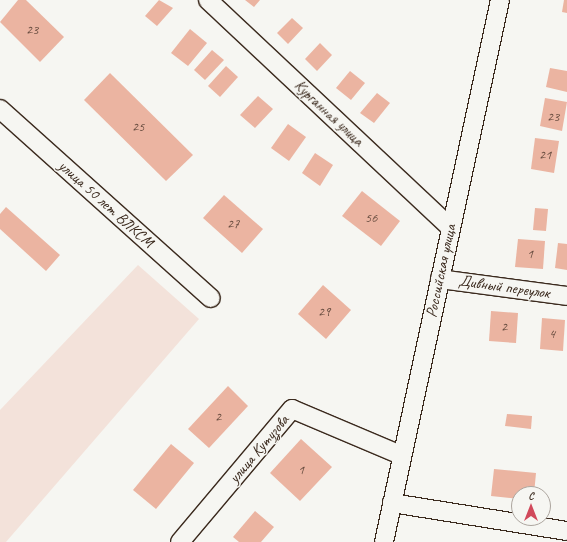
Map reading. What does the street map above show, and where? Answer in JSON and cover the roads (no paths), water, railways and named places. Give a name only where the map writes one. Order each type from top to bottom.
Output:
[{"type":"street","name":"Курганная улица","points":[[208,0],[450,226]]},
{"type":"street","name":"Российская улица","points":[[384,542],[450,226],[500,0]]},
{"type":"street","name":"улица 50 лет ВЛКСМ","points":[[0,109],[211,298]]},
{"type":"street","name":"Дивный переулок","points":[[440,279],[567,296]]},
{"type":"street","name":"улица Кутузова","points":[[180,542],[292,409],[402,455]]},
{"type":"street","points":[[392,503],[557,534]]}]
